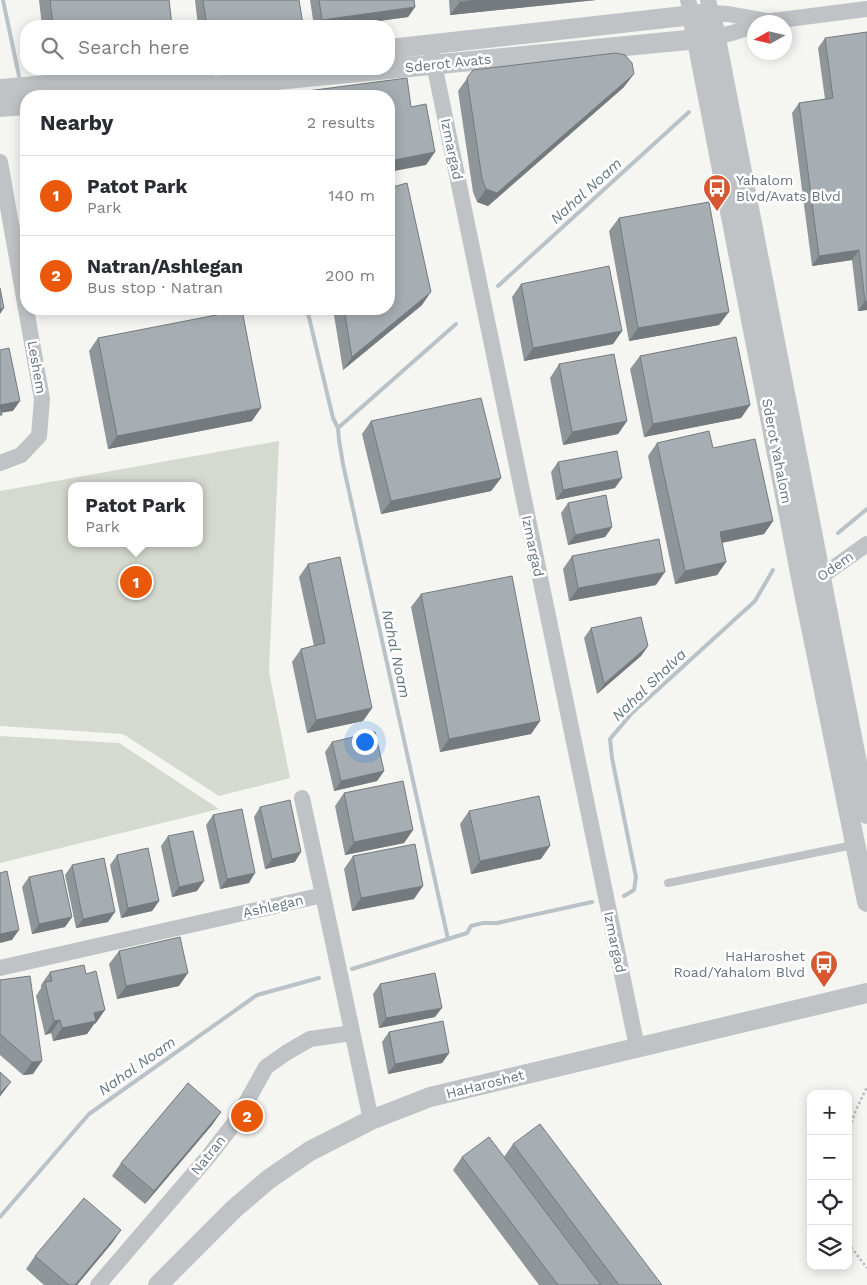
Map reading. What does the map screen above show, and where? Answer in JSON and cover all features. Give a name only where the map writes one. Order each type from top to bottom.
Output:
[{"type":"street","name":"Sderot Avats","points":[[395,48],[700,7],[747,19]]},
{"type":"street","name":"Sderot Yahalom","points":[[700,7],[812,582],[855,845],[867,902]]},
{"type":"street","name":"Sderot Avats","points":[[792,19],[867,9]]},
{"type":"street","name":"Sderot Avats","points":[[395,69],[705,38],[747,28]]},
{"type":"street","name":"Izmargad","points":[[430,44],[637,1047]]},
{"type":"street","points":[[0,89],[152,75]]},
{"type":"street","name":"Sderot Avats","points":[[174,90],[330,75]]},
{"type":"street","points":[[0,107],[20,105]]},
{"type":"street","name":"Leshem","points":[[0,162],[20,275]]},
{"type":"street","name":"Leshem","points":[[0,463],[21,455],[39,436],[42,399],[27,315]]},
{"type":"street","name":"Odem","points":[[812,582],[867,544]]},
{"type":"street","name":"Sderot Yahalom","points":[[812,582],[867,814]]},
{"type":"street","points":[[302,798],[323,895]]},
{"type":"street","name":"Ashlegan","points":[[0,968],[323,895],[371,1120]]},
{"type":"street","name":"HaHaroshet","points":[[158,1285],[234,1208],[268,1178],[310,1151],[371,1120],[430,1097],[867,993]]},
{"type":"street","name":"Natran","points":[[98,1285],[208,1157],[236,1121],[266,1067],[286,1052],[310,1039],[352,1033]]},
{"type":"lane","points":[[668,883],[855,845]]},
{"type":"path","points":[[852,1121],[867,1087]]},
{"type":"path","points":[[852,1248],[867,1268]]},
{"type":"shaded area","points":[[279,441],[269,672],[290,778],[219,796],[123,734],[0,726],[0,491]]},
{"type":"shaded area","points":[[0,736],[119,743],[219,809],[0,863]]},
{"type":"building","points":[[50,0],[169,0],[171,20],[52,20]]},
{"type":"building","points":[[203,0],[299,0],[302,20],[206,20]]},
{"type":"building","points":[[319,0],[414,0],[415,7],[322,20]]},
{"type":"building","points":[[459,0],[478,0],[460,2]]},
{"type":"building","points":[[867,32],[867,301],[865,301],[859,250],[819,256],[799,103],[833,98],[825,38]]},
{"type":"building","points":[[616,53],[625,55],[632,63],[634,74],[497,193],[486,189],[482,179],[467,78],[473,70]]},
{"type":"building","points":[[407,78],[411,107],[426,104],[435,152],[395,160],[395,90],[315,90]]},
{"type":"building","points":[[407,183],[431,292],[352,357],[345,315],[395,315],[395,186]]},
{"type":"building","points":[[709,202],[729,312],[638,328],[619,218]]},
{"type":"building","points":[[609,266],[622,331],[533,348],[521,284]]},
{"type":"building","points":[[0,288],[4,308],[0,309]]},
{"type":"building","points":[[216,315],[243,315],[261,408],[117,436],[98,338]]},
{"type":"building","points":[[736,337],[750,405],[653,424],[640,356]]},
{"type":"building","points":[[9,348],[20,401],[0,405],[0,350]]},
{"type":"building","points":[[614,354],[627,421],[572,432],[559,364]]},
{"type":"building","points":[[481,398],[501,478],[391,501],[371,421]]},
{"type":"building","points":[[709,431],[713,448],[755,439],[773,521],[720,532],[726,562],[685,571],[657,443]]},
{"type":"building","points":[[617,451],[622,478],[563,490],[558,462]]},
{"type":"building","points":[[606,495],[612,527],[575,535],[568,503]]},
{"type":"building","points":[[659,539],[665,572],[578,588],[572,556]]},
{"type":"building","points":[[340,557],[372,708],[316,720],[301,649],[325,643],[308,564]]},
{"type":"building","points":[[512,576],[540,721],[449,739],[421,594]]},
{"type":"building","points":[[641,617],[648,646],[604,684],[591,628]]},
{"type":"building","points":[[375,732],[384,771],[341,781],[332,742]]},
{"type":"building","points":[[403,781],[413,830],[354,842],[344,793]]},
{"type":"building","points":[[539,796],[550,846],[480,861],[469,811]]},
{"type":"building","points":[[290,800],[301,852],[272,859],[260,807]]},
{"type":"building","points":[[242,809],[255,873],[227,879],[213,815]]},
{"type":"building","points":[[193,831],[204,881],[179,887],[168,836]]},
{"type":"building","points":[[415,844],[423,886],[361,898],[353,856]]},
{"type":"building","points":[[148,848],[159,901],[128,908],[117,855]]},
{"type":"building","points":[[104,858],[115,912],[83,919],[72,865]]},
{"type":"building","points":[[62,870],[72,917],[39,924],[29,877]]},
{"type":"building","points":[[7,871],[19,930],[0,934],[0,873]]},
{"type":"building","points":[[180,937],[188,973],[126,986],[119,951]]},
{"type":"building","points":[[84,965],[86,974],[96,971],[105,1010],[94,1013],[96,1021],[62,1028],[60,1020],[54,1021],[45,982],[52,981],[50,972]]},
{"type":"building","points":[[435,973],[442,1008],[386,1018],[380,984]]},
{"type":"building","points":[[30,976],[42,1061],[32,1062],[0,1034],[0,980]]},
{"type":"building","points":[[443,1021],[449,1053],[395,1064],[389,1032]]},
{"type":"building","points":[[0,1072],[11,1082],[0,1093]]},
{"type":"building","points":[[188,1083],[221,1112],[154,1191],[121,1163]]},
{"type":"building","points":[[540,1124],[662,1285],[619,1285],[513,1144]]},
{"type":"building","points":[[489,1137],[601,1285],[558,1285],[462,1157]]},
{"type":"building","points":[[84,1198],[121,1230],[75,1285],[69,1285],[35,1256]]},
{"type":"waterway","points":[[3,0],[19,76]]},
{"type":"waterway","name":"Nahal Noam","points":[[498,286],[689,112]]},
{"type":"waterway","points":[[308,315],[333,418],[338,428]]},
{"type":"waterway","name":"Nahal Noam","points":[[352,969],[448,939],[343,464],[338,428],[456,324]]},
{"type":"waterway","name":"Nahal Shalva","points":[[838,533],[867,509]]},
{"type":"waterway","name":"Nahal Shalva","points":[[624,896],[634,890],[636,877],[612,758],[610,739],[632,713],[755,601],[773,570]]},
{"type":"waterway","name":"Nahal Shalva","points":[[448,939],[467,933],[471,926],[483,923],[497,923],[592,902]]},
{"type":"waterway","name":"Nahal Noam","points":[[0,1217],[89,1114],[257,995],[319,978]]},
{"type":"place","name":"Yahalom Blvd/Avats Blvd","points":[[717,212]]},
{"type":"place","name":"Patot Park","points":[[136,582]]},
{"type":"place","name":"HaHaroshet Road/Yahalom Blvd","points":[[824,988]]},
{"type":"place","name":"Natran/Ashlegan","points":[[247,1116]]}]
